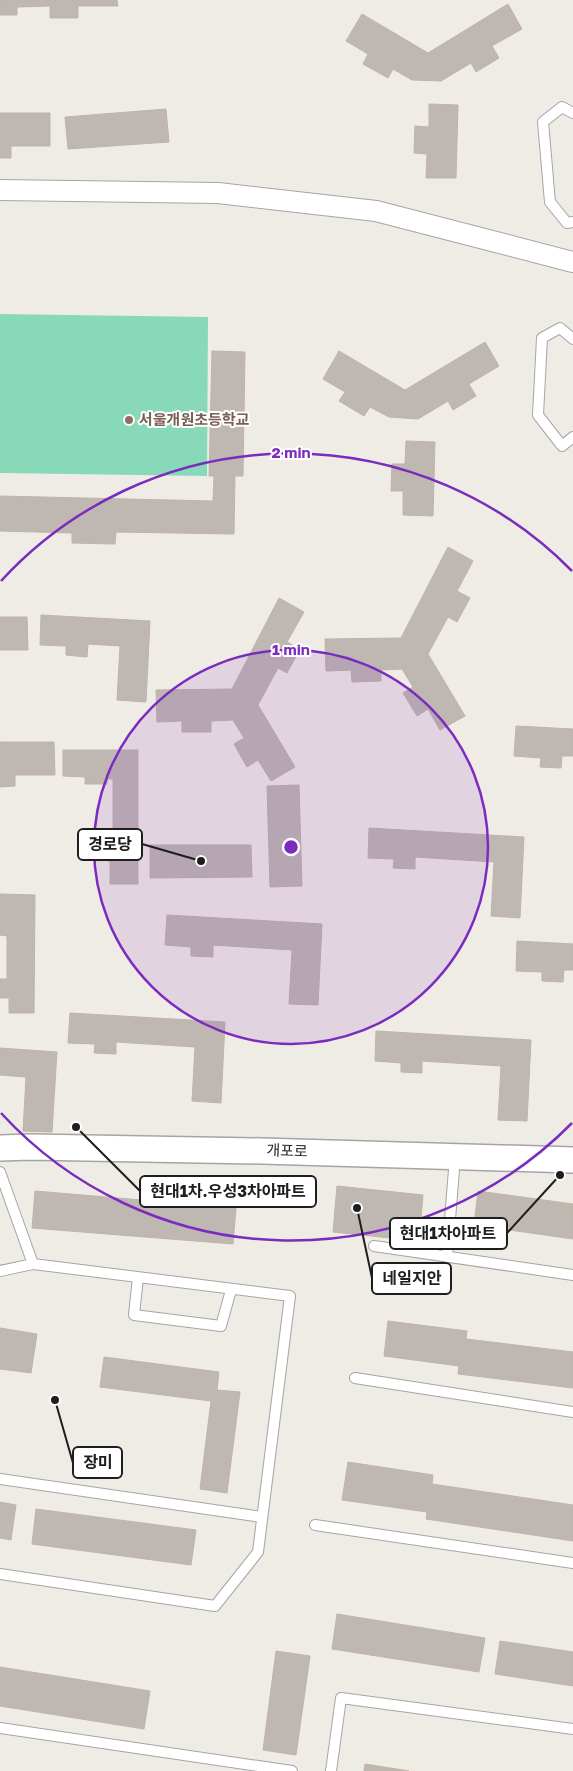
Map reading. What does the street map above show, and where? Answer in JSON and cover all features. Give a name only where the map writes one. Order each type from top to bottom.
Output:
[{"type":"street","points":[[0,190],[218,193],[376,212],[573,262]]},
{"type":"street","name":"개포로","points":[[0,1148],[30,1146],[262,1150],[573,1160]]},
{"type":"lane","points":[[573,113],[562,108],[543,122],[550,202],[567,223],[573,222]]},
{"type":"lane","points":[[573,339],[560,328],[542,338],[538,415],[562,446],[573,437]]},
{"type":"lane","points":[[447,1257],[455,1157]]},
{"type":"lane","points":[[0,1172],[33,1264]]},
{"type":"lane","points":[[374,1246],[573,1275]]},
{"type":"lane","points":[[0,1271],[33,1264],[290,1296],[258,1552],[215,1606],[0,1574]]},
{"type":"lane","points":[[138,1277],[134,1315],[222,1326],[231,1290]]},
{"type":"lane","points":[[355,1378],[573,1412]]},
{"type":"lane","points":[[0,1479],[262,1517]]},
{"type":"lane","points":[[315,1525],[573,1563]]},
{"type":"lane","points":[[330,1771],[341,1698],[573,1729]]},
{"type":"lane","points":[[0,1728],[228,1766],[292,1771]]},
{"type":"green space","points":[[0,314],[208,317],[207,476],[0,473]]},
{"type":"building","points":[[0,0],[117,0],[118,6],[78,6],[78,18],[50,18],[50,6],[17,7],[17,15],[0,15]]},
{"type":"building","points":[[508,4],[522,29],[492,46],[499,58],[476,72],[471,63],[441,81],[412,80],[393,69],[388,78],[363,64],[368,54],[346,41],[362,14],[428,53]]},
{"type":"building","points":[[429,104],[458,105],[456,178],[426,178],[427,154],[414,153],[415,126],[429,127]]},
{"type":"building","points":[[166,109],[169,142],[68,149],[65,117]]},
{"type":"building","points":[[0,113],[50,113],[50,146],[11,146],[11,158],[0,158]]},
{"type":"building","points":[[485,342],[499,366],[469,384],[476,396],[453,410],[448,401],[418,419],[389,417],[370,407],[364,416],[339,401],[345,392],[323,379],[339,351],[405,390]]},
{"type":"building","points":[[212,351],[245,352],[243,476],[235,476],[234,534],[116,532],[115,544],[72,543],[72,533],[0,531],[0,496],[213,501],[214,476],[209,476]]},
{"type":"building","points":[[406,441],[435,442],[433,516],[403,515],[403,491],[391,491],[392,464],[405,464]]},
{"type":"building","points":[[448,547],[473,561],[457,591],[470,598],[457,622],[448,617],[428,654],[465,716],[440,730],[428,709],[417,716],[403,693],[413,687],[402,669],[381,670],[381,681],[352,682],[351,670],[326,671],[325,639],[401,638]]},
{"type":"building","points":[[279,598],[304,612],[287,642],[300,649],[287,673],[278,668],[258,705],[295,767],[271,781],[258,760],[247,767],[234,744],[244,738],[233,720],[211,721],[211,732],[182,732],[182,721],[157,722],[156,690],[232,689]]},
{"type":"building","points":[[41,615],[150,621],[146,702],[117,700],[120,646],[88,644],[87,657],[66,655],[66,646],[40,645]]},
{"type":"building","points":[[0,617],[27,617],[28,650],[0,650]]},
{"type":"building","points":[[516,726],[573,729],[573,756],[562,756],[561,768],[540,767],[541,758],[514,756]]},
{"type":"building","points":[[0,742],[54,742],[55,775],[15,775],[15,786],[0,787]]},
{"type":"building","points":[[63,750],[138,750],[138,884],[110,884],[110,861],[101,860],[101,834],[113,834],[113,779],[107,779],[107,784],[85,784],[85,777],[63,776]]},
{"type":"building","points":[[299,785],[302,886],[270,887],[267,786]]},
{"type":"building","points":[[369,828],[524,837],[520,918],[491,916],[494,862],[415,857],[415,869],[393,868],[394,859],[368,858]]},
{"type":"building","points":[[150,845],[251,845],[252,877],[150,878]]},
{"type":"building","points":[[0,894],[35,895],[34,1013],[9,1013],[9,998],[0,998],[0,979],[7,979],[7,936],[0,935]]},
{"type":"building","points":[[167,915],[322,924],[318,1005],[289,1004],[292,950],[213,945],[213,957],[191,956],[191,947],[165,945]]},
{"type":"building","points":[[517,941],[573,944],[573,970],[564,970],[563,982],[542,981],[542,972],[516,971]]},
{"type":"building","points":[[70,1013],[225,1022],[221,1103],[192,1101],[195,1047],[116,1042],[116,1054],[94,1053],[95,1044],[68,1043]]},
{"type":"building","points":[[376,1031],[531,1040],[527,1121],[498,1120],[501,1066],[422,1061],[422,1073],[401,1072],[401,1063],[375,1061]]},
{"type":"building","points":[[0,1048],[57,1052],[52,1132],[23,1131],[26,1077],[0,1075]]},
{"type":"building","points":[[337,1186],[423,1195],[419,1241],[333,1232]]},
{"type":"building","points":[[35,1191],[236,1208],[233,1244],[32,1228]]},
{"type":"building","points":[[478,1191],[573,1204],[573,1239],[474,1225]]},
{"type":"building","points":[[388,1321],[467,1331],[466,1339],[573,1352],[573,1388],[458,1374],[459,1366],[384,1356]]},
{"type":"building","points":[[0,1328],[37,1334],[31,1373],[0,1369]]},
{"type":"building","points":[[104,1357],[219,1372],[217,1390],[240,1392],[227,1493],[200,1489],[211,1401],[100,1387]]},
{"type":"building","points":[[348,1462],[433,1475],[432,1484],[573,1505],[573,1541],[426,1519],[427,1512],[342,1500]]},
{"type":"building","points":[[0,1502],[16,1505],[11,1540],[0,1538]]},
{"type":"building","points":[[36,1509],[196,1530],[191,1565],[32,1544]]},
{"type":"building","points":[[337,1614],[485,1638],[479,1672],[332,1649]]},
{"type":"building","points":[[500,1641],[573,1652],[573,1686],[495,1674]]},
{"type":"building","points":[[276,1651],[310,1656],[296,1755],[263,1750]]},
{"type":"building","points":[[0,1667],[150,1691],[144,1729],[0,1706]]},
{"type":"building","points":[[365,1764],[409,1771],[364,1771]]},
{"type":"place","name":"서울개원초등학교","points":[[129,420]]},
{"type":"place","name":"경로당","points":[[201,861]]},
{"type":"place","name":"현대1차.우성3차아파트","points":[[76,1127]]},
{"type":"place","name":"현대1차아파트","points":[[560,1175]]},
{"type":"place","name":"네일지안","points":[[357,1208]]},
{"type":"place","name":"장미","points":[[55,1400]]}]
